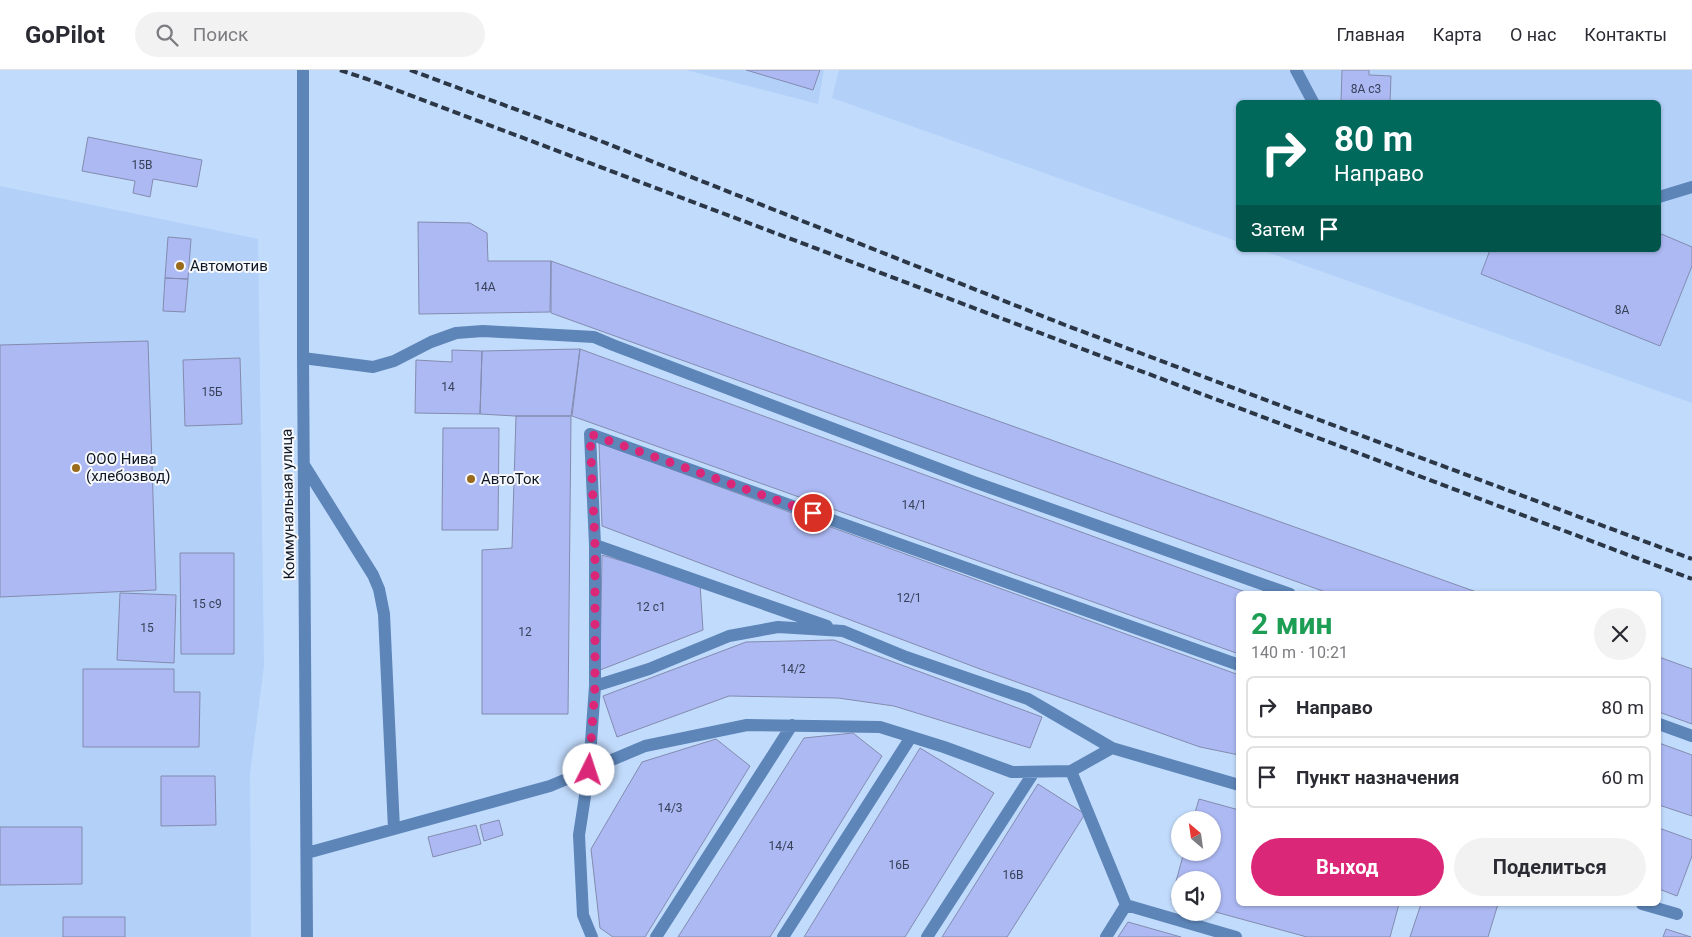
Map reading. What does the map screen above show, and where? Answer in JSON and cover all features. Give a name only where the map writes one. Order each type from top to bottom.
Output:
[{"type":"street","name":"Коммунальная улица","points":[[303,70],[307,937]]},
{"type":"street","points":[[1296,70],[1312,100]]},
{"type":"street","points":[[1661,196],[1692,187]]},
{"type":"street","points":[[303,358],[373,367],[394,361],[431,342],[456,333],[483,331],[594,337],[974,482],[1282,591]]},
{"type":"street","points":[[592,937],[583,915],[579,835],[589,770],[595,686],[595,545],[590,434],[1236,664]]},
{"type":"street","points":[[304,465],[380,588],[384,614],[394,829]]},
{"type":"street","points":[[595,545],[843,631],[916,660],[1028,699],[1112,748],[1236,784]]},
{"type":"street","points":[[595,686],[649,669],[729,636],[778,626],[843,631]]},
{"type":"street","points":[[307,854],[550,786],[645,746],[747,725],[880,727],[944,747],[1012,772],[1071,771],[1112,748]]},
{"type":"street","points":[[656,937],[792,725]]},
{"type":"street","points":[[1661,725],[1692,736]]},
{"type":"street","points":[[783,937],[911,737]]},
{"type":"street","points":[[1071,771],[1126,905]]},
{"type":"street","points":[[927,937],[1034,772]]},
{"type":"street","points":[[1106,937],[1126,905]]},
{"type":"street","points":[[1126,905],[1236,937]]},
{"type":"street","points":[[1649,906],[1677,914]]},
{"type":"shaded area","points":[[686,70],[824,70],[818,104]]},
{"type":"shaded area","points":[[839,70],[1692,70],[1692,403],[1267,252],[1661,252],[1661,100],[1236,100],[1236,241],[832,98]]},
{"type":"shaded area","points":[[0,186],[258,239],[264,666],[250,773],[251,937],[0,937]]},
{"type":"building","points":[[746,70],[820,70],[813,90]]},
{"type":"building","points":[[1342,70],[1369,70],[1369,75],[1391,76],[1390,100],[1341,100]]},
{"type":"building","points":[[88,137],[202,160],[197,187],[153,179],[150,197],[133,193],[135,181],[82,171]]},
{"type":"building","points":[[418,222],[470,223],[487,233],[488,261],[551,261],[550,312],[419,314]]},
{"type":"building","points":[[1661,234],[1692,247],[1692,266],[1660,346],[1481,274],[1489,252],[1661,252]]},
{"type":"building","points":[[168,237],[191,239],[188,279],[165,278]]},
{"type":"building","points":[[551,261],[1474,591],[1323,591],[551,313]]},
{"type":"building","points":[[165,278],[188,279],[185,312],[163,311]]},
{"type":"building","name":"ООО Нива (хлебозвод)","points":[[148,341],[156,590],[0,597],[0,345]]},
{"type":"building","points":[[580,349],[1243,591],[1236,591],[1236,653],[572,416]]},
{"type":"building","points":[[580,349],[571,416],[480,414],[482,351]]},
{"type":"building","points":[[452,350],[482,351],[480,414],[415,413],[416,360],[452,362]]},
{"type":"building","points":[[240,358],[242,424],[185,426],[183,360]]},
{"type":"building","points":[[516,416],[571,416],[568,714],[482,714],[482,550],[512,548]]},
{"type":"building","name":"АвтоТок","points":[[443,428],[499,428],[498,530],[442,530]]},
{"type":"building","points":[[599,443],[1236,674],[1236,754],[1200,747],[980,669],[602,526]]},
{"type":"building","points":[[180,553],[234,553],[234,654],[181,654]]},
{"type":"building","points":[[602,555],[700,584],[703,630],[600,670]]},
{"type":"building","points":[[120,593],[176,595],[174,663],[117,660]]},
{"type":"building","points":[[834,640],[1042,717],[1030,748],[894,706],[838,698],[729,696],[617,737],[603,696],[746,642]]},
{"type":"building","points":[[1661,658],[1692,669],[1692,724],[1661,713]]},
{"type":"building","points":[[83,669],[174,669],[174,692],[200,692],[199,747],[83,747]]},
{"type":"building","points":[[853,733],[882,756],[770,937],[678,937],[804,738]]},
{"type":"building","points":[[716,739],[750,766],[645,937],[613,937],[600,928],[591,849],[642,762]]},
{"type":"building","points":[[1661,744],[1692,755],[1692,816],[1661,806]]},
{"type":"building","points":[[920,748],[994,793],[905,937],[804,937]]},
{"type":"building","points":[[161,776],[215,776],[216,825],[161,826]]},
{"type":"building","points":[[1038,784],[1085,814],[1007,937],[942,937]]},
{"type":"building","points":[[1199,799],[1236,809],[1236,906],[1398,906],[1390,937],[1307,937],[1221,913],[1221,871],[1179,871],[1182,861],[1221,861],[1221,811],[1196,811]]},
{"type":"building","points":[[499,820],[503,835],[484,841],[480,825]]},
{"type":"building","points":[[476,825],[481,844],[433,857],[428,837]]},
{"type":"building","points":[[0,827],[82,827],[82,884],[0,885]]},
{"type":"building","points":[[1661,829],[1692,840],[1692,856],[1677,896],[1661,890]]},
{"type":"building","points":[[1420,906],[1497,906],[1488,937],[1410,937]]},
{"type":"building","points":[[63,917],[125,917],[125,937],[63,937]]},
{"type":"building","points":[[1128,922],[1181,937],[1118,937]]},
{"type":"building","points":[[1666,929],[1691,937],[1663,937]]},
{"type":"railway","points":[[340,70],[1692,579]]},
{"type":"railway","points":[[410,70],[598,140],[1065,325],[1692,559]]},
{"type":"place","name":"Автомотив","points":[[180,266]]},
{"type":"place","name":"ООО Нива (хлебозвод)","points":[[76,468]]},
{"type":"place","name":"АвтоТок","points":[[471,479]]},
{"type":"route","points":[[589,770],[595,686],[595,545],[590,434],[813,513]]}]
